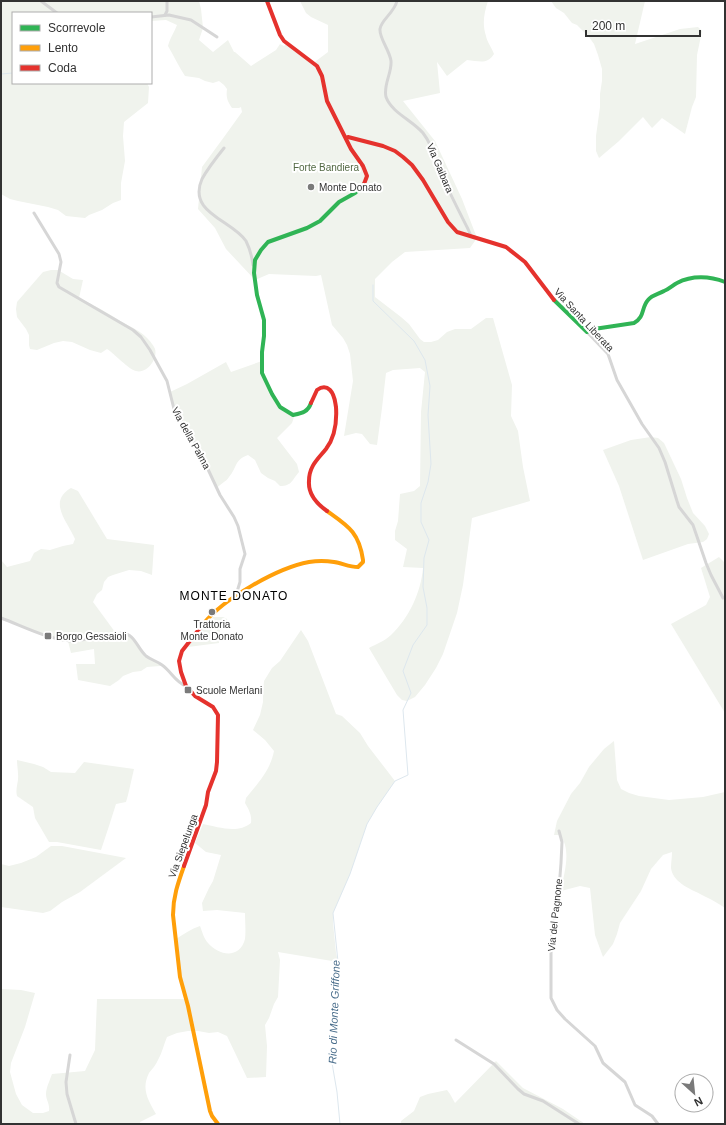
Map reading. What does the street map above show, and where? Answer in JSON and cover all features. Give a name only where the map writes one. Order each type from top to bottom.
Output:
[{"type":"street","points":[[41,1],[55,12]]},
{"type":"street","points":[[165,15],[167,12],[167,1]]},
{"type":"street","points":[[254,273],[255,260],[268,242],[307,228],[320,221],[339,202],[355,193],[363,186],[367,176],[363,166],[351,149],[327,101],[322,76],[317,66],[284,41],[280,35],[267,1]]},
{"type":"street","name":"Via Gaibara","points":[[397,1],[395,8],[380,28],[380,33],[391,62],[385,90],[386,96],[393,107],[414,124],[428,139],[445,182],[471,236]]},
{"type":"street","points":[[152,17],[165,15],[191,20],[217,37]]},
{"type":"street","name":"Via Santa Liberata","points":[[346,138],[348,137],[383,146],[395,151],[403,157],[412,165],[423,180],[448,222],[457,232],[506,247],[525,262],[550,296],[585,331],[588,332],[608,354],[617,380],[642,424],[659,448],[665,462],[676,501],[693,525],[711,576],[724,598]]},
{"type":"street","points":[[186,686],[179,661],[182,651],[212,613],[236,595],[273,575],[310,562],[334,562],[352,567],[358,566],[363,562],[363,556],[354,533],[349,527],[319,504],[312,496],[308,486],[309,473],[312,466],[316,459],[326,449],[334,435],[336,422],[334,396],[331,390],[326,387],[320,388],[314,393],[312,404],[308,410],[302,413],[293,415],[280,407],[262,373],[264,320],[256,295],[252,255],[246,242],[241,236],[221,222],[200,200],[199,190],[202,179],[224,148]]},
{"type":"street","name":"Via della Palma","points":[[34,213],[59,254],[61,262],[57,283],[59,286],[133,330],[141,337],[167,381],[174,409],[199,450],[220,495],[238,526],[245,554],[240,569],[240,582],[236,595]]},
{"type":"street","points":[[588,332],[594,329],[639,321],[646,302],[652,296],[683,281],[697,277],[719,279],[725,282]]},
{"type":"street","points":[[1,618],[36,632],[60,640],[68,641],[127,633],[134,639],[146,656],[161,664],[181,684],[186,686]]},
{"type":"street","name":"Via Siepelunga","points":[[186,686],[195,696],[213,707],[218,715],[216,771],[208,792],[206,805],[175,892],[173,905],[176,951],[180,977],[188,1006],[210,1111],[218,1124]]},
{"type":"street","name":"Via del Pagnone","points":[[559,831],[562,842],[559,889],[552,934],[552,998],[557,1010],[564,1019],[595,1046],[603,1063],[625,1082],[635,1105],[652,1116],[658,1124]]},
{"type":"street","points":[[456,1040],[494,1064],[524,1094],[543,1101],[579,1124]]},
{"type":"street","points":[[70,1054],[66,1082],[67,1094],[76,1124]]},
{"type":"green space","name":"Forte Bandiera","points":[[1,1],[199,1],[203,28],[199,40],[213,52],[228,40],[234,52],[251,66],[276,50],[280,44],[284,46],[286,44],[312,64],[328,52],[328,25],[306,13],[300,1],[488,1],[484,27],[494,54],[489,60],[482,62],[467,60],[447,76],[437,62],[440,93],[403,101],[435,141],[462,199],[477,238],[470,248],[405,252],[392,262],[375,279],[375,297],[409,324],[424,342],[438,340],[447,332],[455,329],[471,329],[486,318],[493,318],[512,385],[511,416],[518,431],[530,501],[472,518],[463,585],[457,613],[443,654],[436,668],[415,697],[407,701],[402,700],[397,695],[369,648],[389,637],[409,613],[417,595],[422,577],[423,568],[403,567],[407,549],[395,540],[395,531],[398,521],[400,494],[414,491],[420,486],[421,412],[425,372],[420,368],[393,370],[386,373],[377,445],[370,444],[362,434],[356,433],[344,436],[353,381],[350,354],[343,338],[332,325],[321,275],[269,274],[255,280],[226,249],[215,228],[198,209],[202,167],[242,112],[241,107],[232,108],[227,99],[227,89],[219,81],[213,83],[199,78],[185,76],[168,46],[177,25],[166,20],[152,21],[152,12],[12,12],[12,84],[148,84],[149,87],[148,103],[124,122],[123,136],[125,161],[121,183],[121,200],[85,218],[66,216],[58,210],[10,199],[1,194]]},
{"type":"green space","points":[[551,1],[645,1],[635,44],[680,29],[698,27],[702,31],[697,55],[696,97],[685,134],[662,118],[652,128],[643,117],[599,158],[596,151],[596,136],[600,107],[602,69],[598,55],[594,44],[589,37],[577,25],[572,23],[564,13],[556,8]]},
{"type":"green space","points":[[58,270],[73,279],[83,280],[79,298],[136,329],[145,336],[155,349],[155,357],[151,365],[144,370],[136,371],[107,349],[101,353],[72,342],[63,341],[37,350],[30,349],[29,335],[17,317],[17,302],[43,272]]},
{"type":"green space","points":[[262,361],[265,377],[271,392],[281,406],[294,417],[292,423],[277,438],[297,464],[299,472],[289,484],[280,486],[275,481],[261,473],[255,460],[248,455],[240,459],[232,474],[217,488],[205,462],[176,410],[170,392],[226,362],[231,372]]},
{"type":"green space","points":[[651,437],[658,438],[664,443],[681,479],[693,513],[705,526],[709,534],[707,539],[703,542],[688,544],[643,560],[619,486],[603,450],[631,440]]},
{"type":"green space","points":[[71,488],[78,491],[107,539],[154,545],[152,575],[141,571],[129,570],[108,577],[104,582],[102,590],[97,594],[93,602],[115,632],[72,640],[55,638],[1,619],[1,560],[7,567],[30,561],[34,553],[41,549],[50,550],[73,544],[75,539],[64,519],[60,506],[61,499],[64,494]]},
{"type":"green space","points":[[719,557],[725,563],[725,713],[671,624],[706,605],[710,597],[701,568]]},
{"type":"green space","points":[[213,617],[223,617],[227,619],[228,623],[220,630],[219,643],[188,647],[203,626]]},
{"type":"green space","points":[[301,630],[308,641],[336,714],[342,716],[360,733],[395,781],[367,824],[350,874],[333,913],[338,962],[278,952],[280,960],[278,997],[265,1025],[267,1046],[266,1077],[247,1078],[227,1036],[218,1032],[209,1033],[188,1031],[167,1037],[157,1062],[149,1073],[146,1084],[146,1094],[156,1114],[140,1122],[140,1124],[1,1124],[1,989],[21,990],[35,993],[25,1027],[11,1063],[10,1072],[16,1094],[22,1105],[33,1113],[43,1113],[49,1111],[46,1092],[52,1074],[85,1071],[95,1050],[97,999],[185,999],[176,939],[200,926],[204,937],[218,951],[229,953],[239,950],[245,939],[245,913],[217,910],[203,911],[202,903],[213,881],[221,855],[206,852],[195,843],[203,824],[234,829],[251,823],[251,815],[245,803],[246,798],[267,771],[274,751],[265,740],[253,730],[260,715],[263,702],[264,681],[272,668],[280,661]]},
{"type":"green space","points":[[127,633],[145,656],[161,664],[160,666],[147,667],[141,671],[123,676],[110,686],[78,680],[76,664],[95,664],[94,649],[71,653],[68,641]]},
{"type":"green space","points":[[614,741],[617,780],[621,789],[629,793],[639,796],[669,800],[703,797],[725,792],[725,908],[680,882],[673,874],[671,868],[672,852],[663,855],[651,869],[641,891],[620,923],[613,944],[603,957],[595,935],[590,888],[580,886],[561,891],[566,862],[566,848],[560,835],[554,835],[557,821],[571,794],[580,783],[589,767],[604,749]]},
{"type":"green space","points":[[17,760],[43,767],[51,772],[75,773],[84,762],[134,769],[126,802],[116,804],[101,850],[57,842],[49,842],[35,818],[33,807],[17,796]]},
{"type":"green space","points":[[51,846],[62,846],[126,858],[80,892],[50,911],[43,913],[1,907],[1,864],[9,866],[21,863],[36,857]]},
{"type":"green space","points":[[496,1061],[523,1088],[563,1109],[585,1124],[401,1124],[401,1121],[414,1111],[420,1097],[447,1090],[455,1103]]},
{"type":"waterway","points":[[1,74],[12,73]]},
{"type":"waterway","name":"Rio di Monte Griffone","points":[[340,1124],[332,1063],[335,1026],[335,996],[338,976],[333,913],[350,874],[367,824],[395,781],[408,775],[403,710],[411,693],[403,671],[413,645],[427,625],[427,608],[423,587],[424,558],[429,540],[421,522],[421,503],[428,482],[431,464],[428,415],[430,386],[425,360],[414,341],[373,301],[373,285]]},
{"type":"traffic: fast","points":[[311,403],[310,406],[302,413],[293,415],[280,407],[262,373],[264,320],[257,295],[254,273],[255,260],[268,242],[307,228],[320,221],[339,202],[355,193],[364,184]]},
{"type":"traffic: fast","points":[[554,300],[587,332],[594,329],[634,323],[640,318],[646,303],[650,298],[683,280],[701,277],[713,278],[725,282]]},
{"type":"traffic: slow","points":[[204,623],[213,613],[252,585],[296,565],[315,561],[325,561],[358,567],[363,562],[359,543],[347,526],[327,511]]},
{"type":"traffic: slow","points":[[184,866],[176,890],[173,908],[180,977],[188,1006],[210,1111],[218,1124]]},
{"type":"traffic: jam","points":[[267,1],[280,35],[284,41],[317,66],[322,76],[327,101],[351,149],[363,166],[367,176],[364,184]]},
{"type":"traffic: jam","points":[[346,138],[348,137],[383,146],[395,151],[403,157],[412,165],[423,180],[448,222],[457,232],[506,247],[525,262],[554,300]]},
{"type":"traffic: jam","points":[[311,403],[317,390],[325,387],[333,394],[336,407],[336,424],[332,439],[314,463],[309,476],[309,486],[312,494],[317,502],[327,511]]},
{"type":"traffic: jam","points":[[184,866],[206,805],[208,792],[216,771],[217,762],[218,715],[213,707],[195,696],[186,686],[179,661],[182,651],[204,623]]},
{"type":"place","name":"Monte Donato","points":[[311,187]]},
{"type":"place","name":"Trattoria Monte Donato","points":[[212,612]]},
{"type":"place","name":"Borgo Gessaioli","points":[[48,636]]},
{"type":"place","name":"Scuole Merlani","points":[[188,690]]},
{"type":"district","name":"MONTE DONATO","points":[[234,596]]}]
